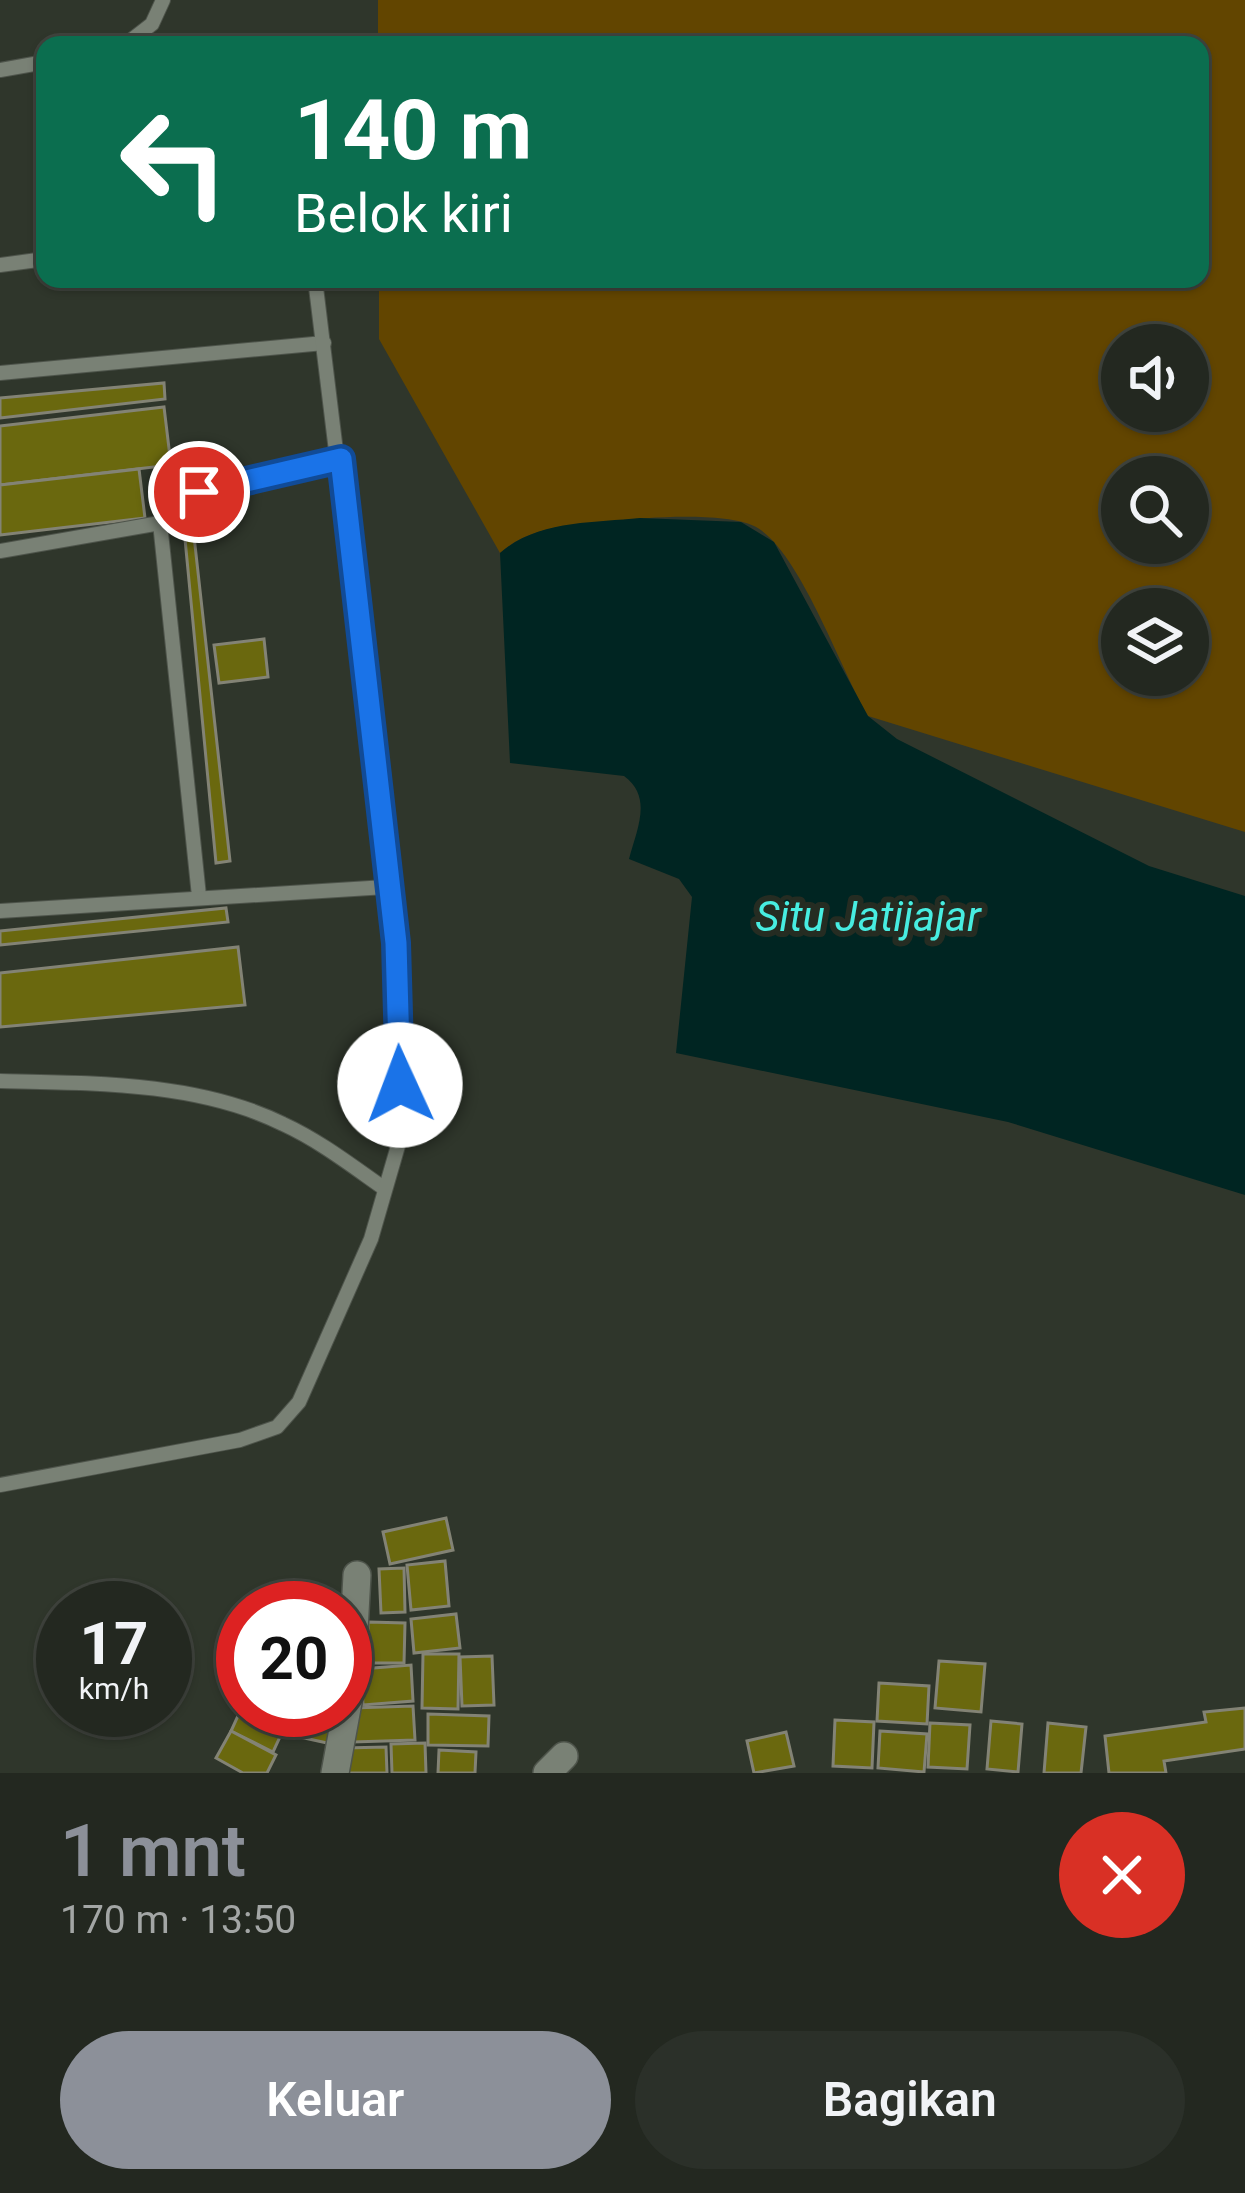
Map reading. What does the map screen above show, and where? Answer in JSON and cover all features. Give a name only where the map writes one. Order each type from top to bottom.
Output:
[{"type":"street","points":[[335,1773],[351,1686],[357,1575]]},
{"type":"lane","points":[[137,36],[152,24],[163,0]]},
{"type":"lane","points":[[0,70],[36,64]]},
{"type":"lane","points":[[0,265],[36,260]]},
{"type":"lane","points":[[0,1485],[240,1440],[278,1426],[299,1402],[371,1239],[402,1132],[396,943],[341,459],[316,288]]},
{"type":"lane","points":[[0,373],[324,343]]},
{"type":"lane","points":[[0,551],[160,523],[199,492],[341,459]]},
{"type":"lane","points":[[160,523],[199,896]]},
{"type":"lane","points":[[0,911],[386,886]]},
{"type":"lane","points":[[0,1081],[102,1083],[218,1100],[280,1121],[385,1189]]},
{"type":"shaded area","points":[[378,0],[1245,0],[1245,832],[868,716],[803,584],[771,539],[754,526],[686,517],[584,524],[540,532],[500,553],[379,339],[379,288],[1209,288],[1209,36],[378,36]]},
{"type":"water","name":"Situ Jatijajar","points":[[640,518],[741,522],[774,542],[868,716],[897,739],[1149,866],[1245,896],[1245,1195],[1008,1122],[676,1053],[692,897],[679,879],[629,859],[640,814],[633,784],[624,776],[510,763],[500,553],[549,529]]},
{"type":"building","points":[[164,383],[165,399],[0,418],[0,398]]},
{"type":"building","points":[[164,407],[171,465],[0,485],[0,426]]},
{"type":"building","points":[[139,469],[145,518],[0,535],[0,485]]},
{"type":"building","points":[[183,518],[192,518],[230,861],[216,863]]},
{"type":"building","points":[[264,639],[268,677],[219,683],[214,645]]},
{"type":"building","points":[[226,908],[228,922],[0,945],[0,931]]},
{"type":"building","points":[[238,947],[245,1005],[0,1027],[0,973]]},
{"type":"building","points":[[446,1518],[453,1550],[390,1564],[383,1532]]},
{"type":"building","points":[[445,1561],[449,1606],[411,1610],[407,1565]]},
{"type":"building","points":[[404,1568],[405,1612],[381,1613],[379,1569]]},
{"type":"building","points":[[456,1614],[460,1648],[414,1653],[411,1619]]},
{"type":"building","points":[[372,1622],[405,1623],[404,1663],[372,1663]]},
{"type":"building","points":[[423,1654],[459,1654],[458,1709],[422,1708]]},
{"type":"building","points":[[492,1656],[494,1705],[462,1706],[460,1657]]},
{"type":"building","points":[[939,1661],[985,1664],[981,1712],[935,1708]]},
{"type":"building","points":[[411,1665],[413,1701],[372,1704],[372,1668]]},
{"type":"building","points":[[879,1683],[929,1686],[927,1724],[877,1721]]},
{"type":"building","points":[[413,1706],[415,1740],[353,1742],[353,1737],[372,1737],[372,1707]]},
{"type":"building","points":[[1245,1708],[1245,1749],[1164,1761],[1166,1773],[1109,1773],[1105,1736],[1206,1722],[1204,1712]]},
{"type":"building","points":[[428,1714],[489,1716],[488,1746],[428,1745]]},
{"type":"building","points":[[835,1720],[874,1722],[872,1768],[833,1766]]},
{"type":"building","points":[[991,1721],[1022,1724],[1018,1772],[987,1769]]},
{"type":"building","points":[[930,1723],[970,1725],[967,1769],[928,1767]]},
{"type":"building","points":[[1048,1723],[1086,1727],[1081,1773],[1044,1773]]},
{"type":"building","points":[[880,1731],[927,1734],[924,1772],[878,1768]]},
{"type":"building","points":[[786,1732],[794,1766],[754,1773],[747,1741]]},
{"type":"building","points":[[228,1737],[242,1737],[276,1755],[267,1773],[243,1773],[216,1758]]},
{"type":"building","points":[[243,1737],[280,1737],[273,1752]]},
{"type":"building","points":[[300,1737],[338,1737],[336,1745]]},
{"type":"building","points":[[425,1743],[426,1773],[392,1773],[391,1744]]},
{"type":"building","points":[[386,1747],[387,1773],[345,1773],[344,1748]]},
{"type":"building","points":[[439,1750],[476,1752],[475,1773],[438,1773]]},
{"type":"route","points":[[199,492],[341,459],[396,943],[400,1085]]}]
